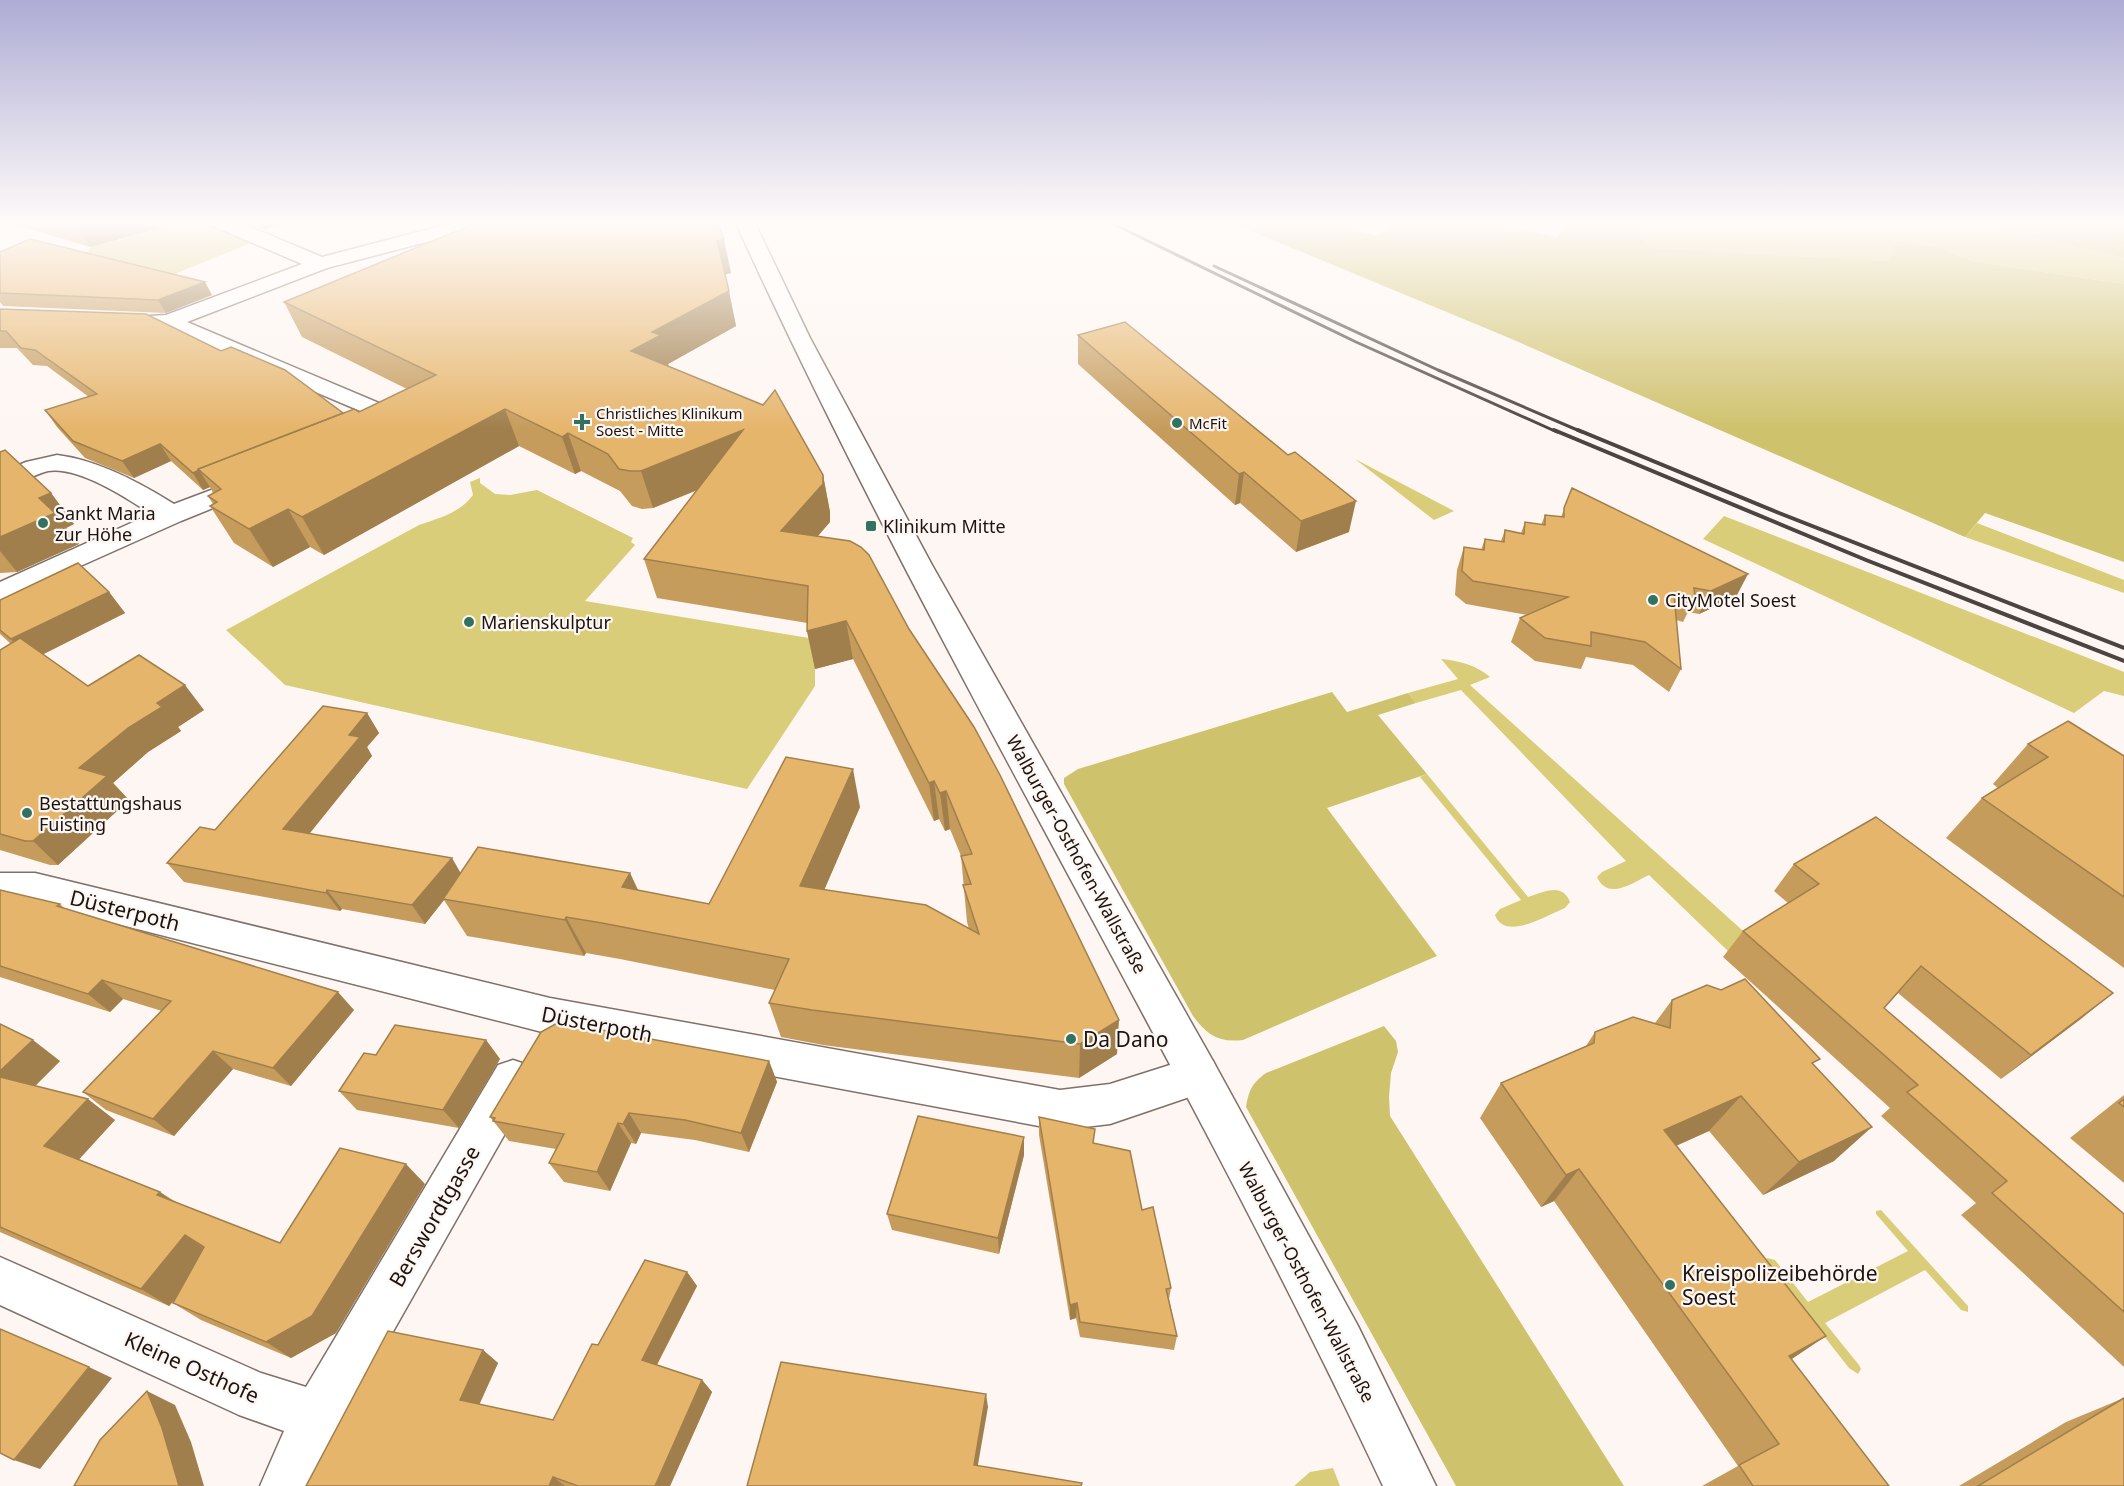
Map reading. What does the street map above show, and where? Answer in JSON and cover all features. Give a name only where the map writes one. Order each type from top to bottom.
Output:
[{"type":"street","points":[[168,322],[251,290]]},
{"type":"street","name":"Walburger-Osthofen-Wallstraße","points":[[777,290],[799,338],[918,566],[1198,1075],[1341,1343],[1410,1486]]},
{"type":"street","points":[[134,320],[168,322],[403,422],[370,435]]},
{"type":"street","points":[[0,482],[38,466],[57,463],[73,465],[158,505],[171,514]]},
{"type":"street","points":[[0,593],[171,514],[270,475]]},
{"type":"street","name":"Düsterpoth","points":[[0,888],[35,888],[550,1016],[1060,1110],[1110,1104],[1198,1075]]},
{"type":"street","name":"Berswordtgasse","points":[[317,1416],[550,1016]]},
{"type":"street","name":"Kleine Osthofe","points":[[0,1281],[257,1397],[317,1416]]},
{"type":"street","points":[[286,1486],[317,1416]]},
{"type":"shaded area","points":[[1394,290],[2124,290],[2124,562],[1985,513],[1965,537],[1507,337]]},
{"type":"shaded area","points":[[1355,459],[1454,511],[1434,520]]},
{"type":"shaded area","points":[[480,478],[480,483],[495,494],[510,495],[537,490],[633,538],[631,542],[635,545],[585,601],[815,639],[815,686],[747,789],[285,685],[226,630],[419,525],[455,511],[473,495],[470,482]]},
{"type":"shaded area","points":[[1724,516],[2124,672],[2124,696],[2104,691],[2074,713],[1703,539]]},
{"type":"shaded area","points":[[1977,523],[2124,580],[2124,593],[1965,537]]},
{"type":"shaded area","points":[[1441,659],[1467,664],[1490,677],[1470,685],[1752,939],[1730,953],[1649,875],[1621,888],[1607,888],[1602,884],[1597,877],[1602,872],[1626,861],[1461,690],[1416,703],[1408,693],[1458,679]]},
{"type":"shaded area","points":[[1332,692],[1347,712],[1408,693],[1416,703],[1378,715],[1427,774],[1327,808],[1437,956],[1243,1040],[1220,1039],[1203,1028],[1193,1016],[1064,784],[1064,778],[1078,769]]},
{"type":"shaded area","points":[[1427,774],[1528,897],[1557,890],[1567,896],[1570,902],[1565,908],[1527,924],[1508,926],[1500,923],[1495,915],[1500,909],[1521,900],[1420,777]]},
{"type":"shaded area","points":[[1384,1026],[1396,1041],[1398,1052],[1391,1073],[1390,1116],[1624,1486],[1456,1486],[1246,1107],[1252,1087],[1266,1073]]},
{"type":"shaded area","points":[[1881,1210],[1968,1306],[1968,1312],[1961,1310],[1925,1270],[1825,1323],[1859,1365],[1861,1369],[1858,1374],[1849,1368],[1765,1261],[1767,1258],[1775,1260],[1808,1302],[1908,1251],[1876,1214],[1876,1211]]},
{"type":"shaded area","points":[[1333,1468],[1340,1486],[1294,1486],[1310,1472]]},
{"type":"building","points":[[0,290],[183,290],[158,300],[0,293]]},
{"type":"building","points":[[312,290],[729,290],[652,332],[661,335],[631,351],[763,405],[775,390],[823,475],[823,484],[781,531],[850,541],[869,555],[909,629],[974,727],[1000,775],[1119,1020],[1080,1044],[769,1003],[789,959],[602,923],[566,917],[565,920],[443,899],[478,847],[630,873],[622,887],[709,904],[786,757],[853,769],[800,886],[926,905],[979,934],[963,885],[971,884],[961,856],[972,854],[946,791],[940,793],[934,781],[929,783],[846,621],[807,631],[808,586],[644,559],[743,430],[641,471],[630,471],[619,469],[608,454],[568,433],[562,437],[505,409],[302,517],[288,509],[249,529],[210,506],[217,502],[208,496],[221,489],[198,469],[354,409],[359,412],[436,375],[284,302]]},
{"type":"building","points":[[0,309],[146,314],[221,351],[231,347],[285,370],[343,413],[198,469],[193,473],[160,444],[122,461],[73,441],[45,410],[97,394],[35,350],[21,348],[6,331],[0,331]]},
{"type":"building","points":[[1125,322],[1288,455],[1295,452],[1356,501],[1301,521],[1244,472],[1239,474],[1078,335]]},
{"type":"building","points":[[5,450],[51,493],[39,498],[55,513],[0,537],[0,452]]},
{"type":"building","points":[[1572,488],[1748,574],[1711,591],[1694,588],[1695,598],[1674,595],[1681,669],[1645,642],[1591,632],[1591,646],[1545,638],[1520,618],[1568,597],[1473,581],[1462,571],[1464,547],[1484,550],[1485,539],[1504,542],[1505,530],[1524,534],[1525,522],[1545,525],[1545,515],[1564,517],[1564,508]]},
{"type":"building","points":[[78,563],[109,592],[11,639],[0,630],[0,600]]},
{"type":"building","points":[[20,638],[88,686],[139,655],[185,685],[157,703],[162,707],[128,728],[79,768],[107,776],[33,841],[0,834],[0,650]]},
{"type":"building","points":[[323,706],[367,713],[349,735],[360,737],[283,829],[452,858],[412,905],[327,890],[326,893],[167,863],[200,827],[215,830]]},
{"type":"building","points":[[2068,721],[2124,756],[2124,897],[1982,798],[2048,757],[2028,744]]},
{"type":"building","points":[[1876,817],[2113,993],[2031,1055],[1921,966],[1884,1008],[2124,1214],[2124,1312],[1992,1193],[2007,1181],[1907,1092],[1918,1085],[1743,931],[1819,884],[1794,864]]},
{"type":"building","points":[[0,890],[60,904],[57,906],[338,992],[273,1068],[213,1051],[153,1119],[83,1092],[171,1001],[102,980],[88,994],[0,966]]},
{"type":"building","points":[[1745,979],[1820,1059],[1812,1063],[1872,1127],[1799,1162],[1741,1096],[1664,1130],[1826,1336],[1789,1356],[1889,1486],[1753,1486],[1739,1465],[1779,1444],[1579,1169],[1566,1175],[1501,1083],[1594,1043],[1595,1032],[1633,1017],[1670,1028],[1672,1000],[1707,985],[1721,990]]},
{"type":"building","points":[[559,1022],[769,1061],[741,1133],[685,1120],[629,1113],[623,1124],[618,1123],[597,1172],[549,1163],[564,1134],[493,1121],[495,1118],[490,1117],[541,1032]]},
{"type":"building","points":[[0,1024],[33,1040],[0,1071]]},
{"type":"building","points":[[395,1025],[486,1040],[443,1110],[339,1091],[364,1053],[376,1055]]},
{"type":"building","points":[[0,1077],[88,1099],[44,1146],[160,1192],[157,1195],[280,1243],[340,1148],[406,1164],[312,1316],[266,1342],[173,1303],[204,1247],[185,1235],[141,1289],[0,1227]]},
{"type":"building","points":[[918,1116],[1024,1137],[998,1238],[887,1214]]},
{"type":"building","points":[[1039,1117],[1095,1129],[1093,1143],[1130,1151],[1142,1210],[1153,1207],[1171,1288],[1166,1289],[1177,1336],[1080,1322],[1077,1303],[1070,1305]]},
{"type":"building","points":[[645,1260],[687,1272],[642,1360],[702,1380],[655,1486],[578,1486],[553,1477],[549,1486],[306,1486],[388,1331],[483,1350],[460,1400],[553,1420],[592,1344],[598,1345]]},
{"type":"building","points":[[0,1329],[89,1367],[14,1460],[0,1453]]},
{"type":"building","points":[[781,1362],[986,1394],[974,1465],[1082,1483],[1081,1486],[747,1486]]},
{"type":"building","points":[[147,1391],[162,1428],[179,1486],[74,1486],[100,1440]]},
{"type":"building","points":[[2124,1398],[2124,1486],[1978,1486]]},
{"type":"railway","points":[[1250,290],[1356,342],[1557,432]]},
{"type":"railway","points":[[1266,290],[1438,370],[1582,432]]},
{"type":"railway","points":[[1554,430],[1866,560],[2124,661]]},
{"type":"railway","points":[[1578,430],[1779,513],[2124,648]]},
{"type":"place","name":"Christliches Klinikum Soest - Mitte","points":[[582,422]]},
{"type":"place","name":"McFit","points":[[1177,423]]},
{"type":"place","name":"Sankt Maria zur Höhe","points":[[43,523]]},
{"type":"place","name":"Klinikum Mitte","points":[[871,526]]},
{"type":"place","name":"CityMotel Soest","points":[[1653,600]]},
{"type":"place","name":"Marienskulptur","points":[[469,622]]},
{"type":"place","name":"Bestattungshaus Fuisting","points":[[27,813]]},
{"type":"place","name":"Da Dano","points":[[1071,1039]]},
{"type":"place","name":"Kreispolizeibehörde Soest","points":[[1670,1285]]}]
